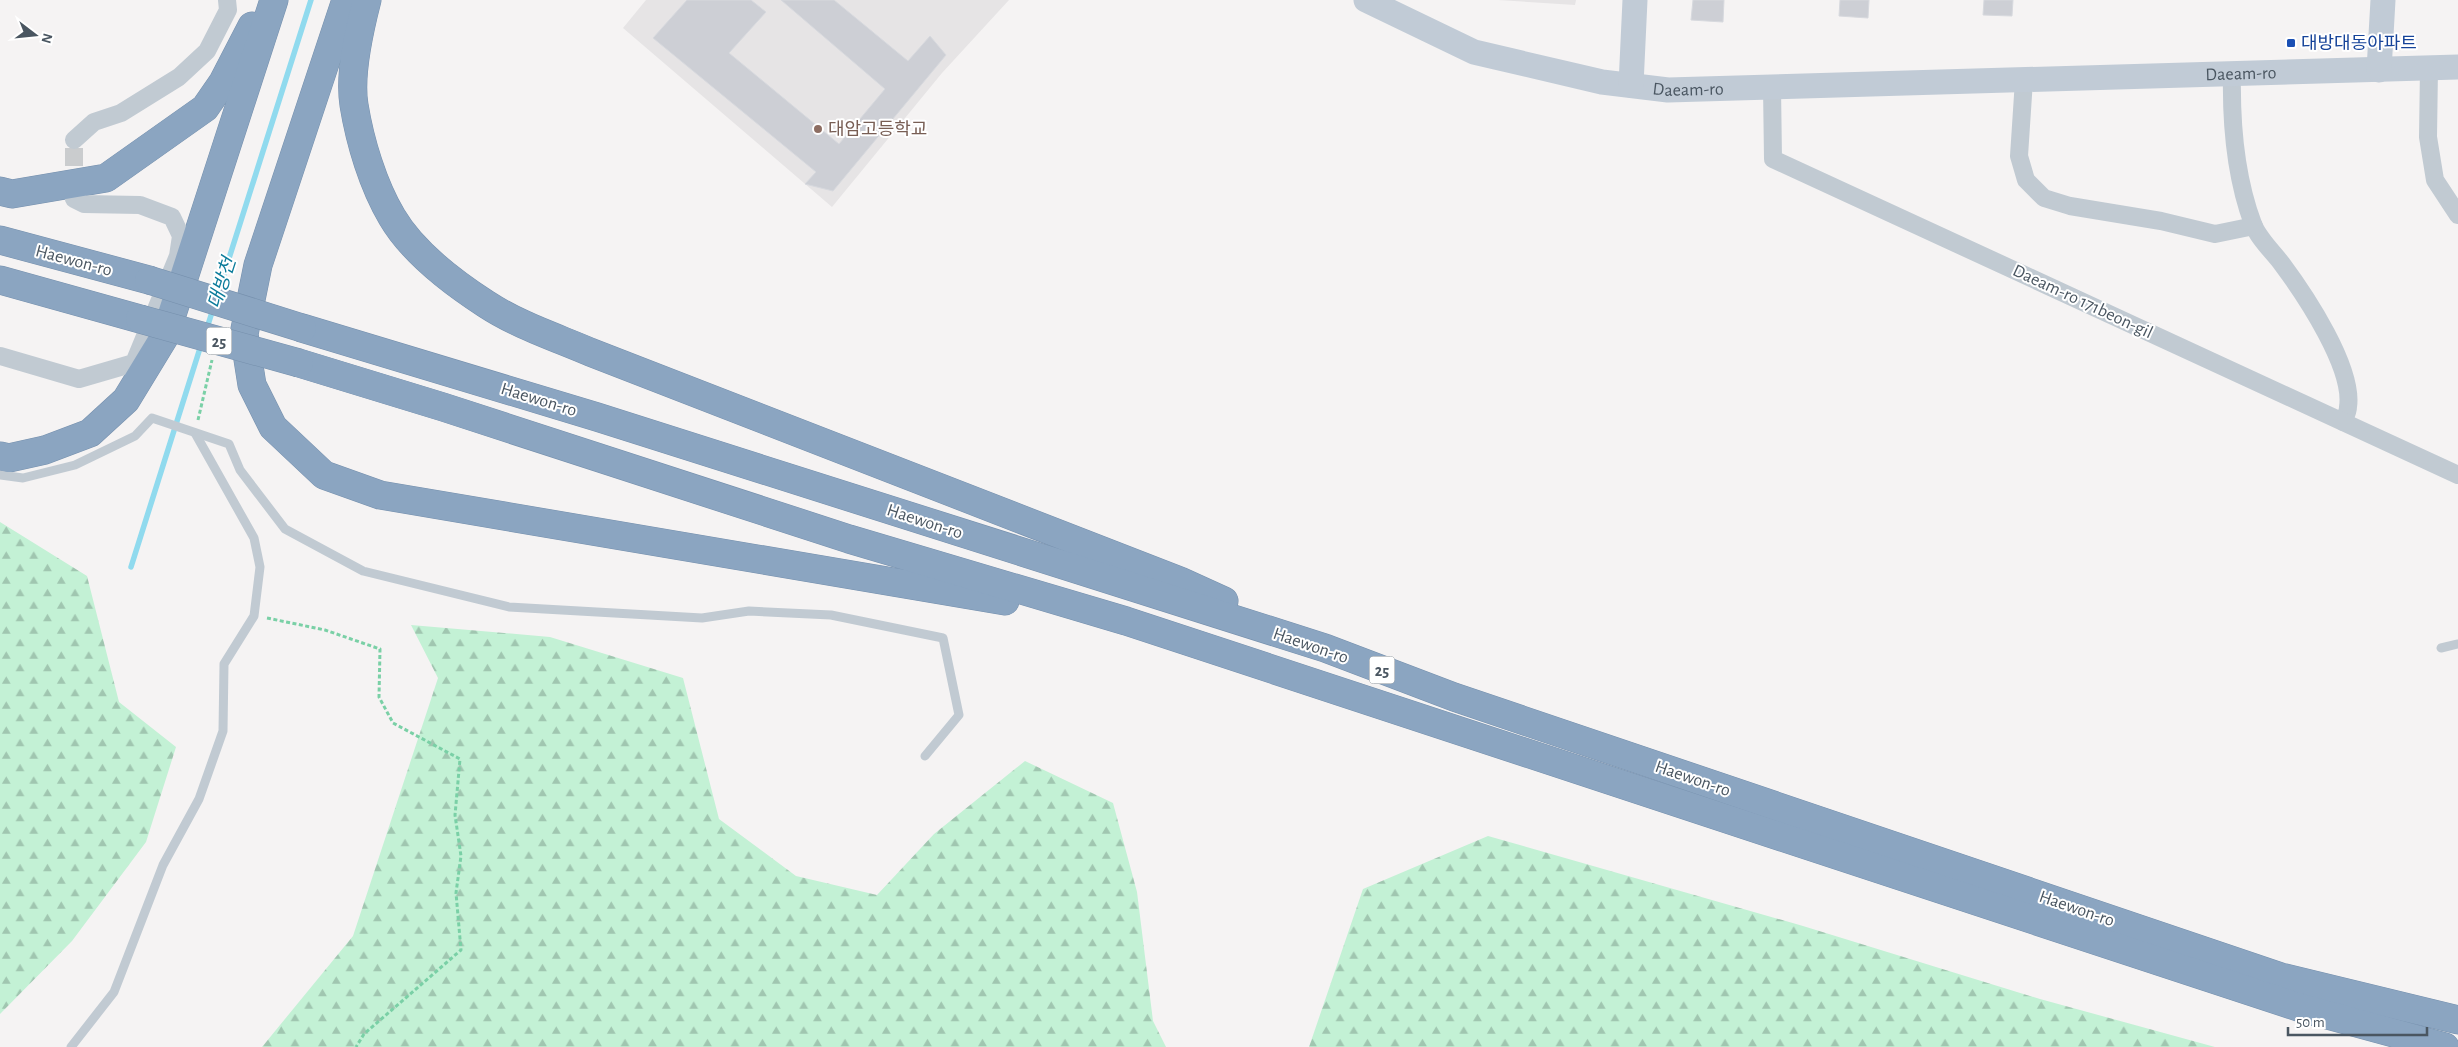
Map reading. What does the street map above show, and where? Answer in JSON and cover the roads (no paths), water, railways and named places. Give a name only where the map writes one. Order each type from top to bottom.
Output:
[{"type":"highway","points":[[0,191],[12,194],[106,178],[205,108],[223,82],[251,29],[260,0]]},
{"type":"highway","points":[[0,456],[9,458],[45,450],[90,433],[126,400],[165,336],[274,0]]},
{"type":"highway","points":[[346,0],[258,265],[244,334],[252,385],[273,427],[324,475],[380,495],[1126,621]]},
{"type":"highway","points":[[367,0],[356,46],[354,104],[377,186],[392,218],[418,251],[450,278],[487,305],[524,324],[590,352],[1180,580],[1325,648]]},
{"type":"highway","name":"Haewon-ro","points":[[0,240],[149,280],[597,417],[1325,648],[1464,700],[2281,977],[2458,1020]]},
{"type":"highway","name":"Haewon-ro","points":[[0,280],[299,363],[443,407],[850,540],[1126,621],[2298,1007],[2445,1047]]},
{"type":"street","points":[[74,140],[94,122],[121,113],[179,77],[207,51],[228,10],[227,0]]},
{"type":"street","name":"Daeam-ro","points":[[1366,0],[1474,52],[1602,82],[1668,90],[2458,67]]},
{"type":"street","points":[[1631,85],[1635,0]]},
{"type":"street","points":[[2379,70],[2383,0]]},
{"type":"street","points":[[2429,68],[2428,137],[2435,180],[2452,193],[2458,215]]},
{"type":"street","points":[[2232,74],[2231,111],[2235,154],[2254,226],[2295,282],[2326,330],[2344,376],[2349,407],[2343,422]]},
{"type":"street","points":[[2024,80],[2020,156],[2026,180],[2044,198],[2070,206],[2161,221],[2215,234],[2254,226]]},
{"type":"street","name":"Daeam-ro 171beon-gil","points":[[1772,87],[1773,158],[2458,475]]},
{"type":"street","points":[[0,356],[79,379],[134,362],[178,256],[181,236],[172,217],[140,205],[84,204],[74,199]]},
{"type":"lane","points":[[0,475],[23,478],[75,465],[135,436],[152,418],[230,444],[240,470],[285,529],[363,571],[509,607],[702,618],[749,612],[831,615],[943,638],[959,714],[926,756]]},
{"type":"lane","points":[[71,1047],[114,992],[162,865],[199,799],[223,731],[224,664],[254,616],[260,567],[254,538],[195,433]]},
{"type":"lane","points":[[2440,648],[2458,644]]},
{"type":"waterway","name":"대방천","points":[[218,293],[311,0]]},
{"type":"waterway","name":"대방천","points":[[206,331],[214,306]]},
{"type":"waterway","name":"대방천","points":[[131,567],[201,345]]},
{"type":"tunnel","points":[[74,140],[74,193]]},
{"type":"place","name":"대방대동아파트","points":[[2291,43]]},
{"type":"place","name":"대암고등학교","points":[[818,129]]}]
